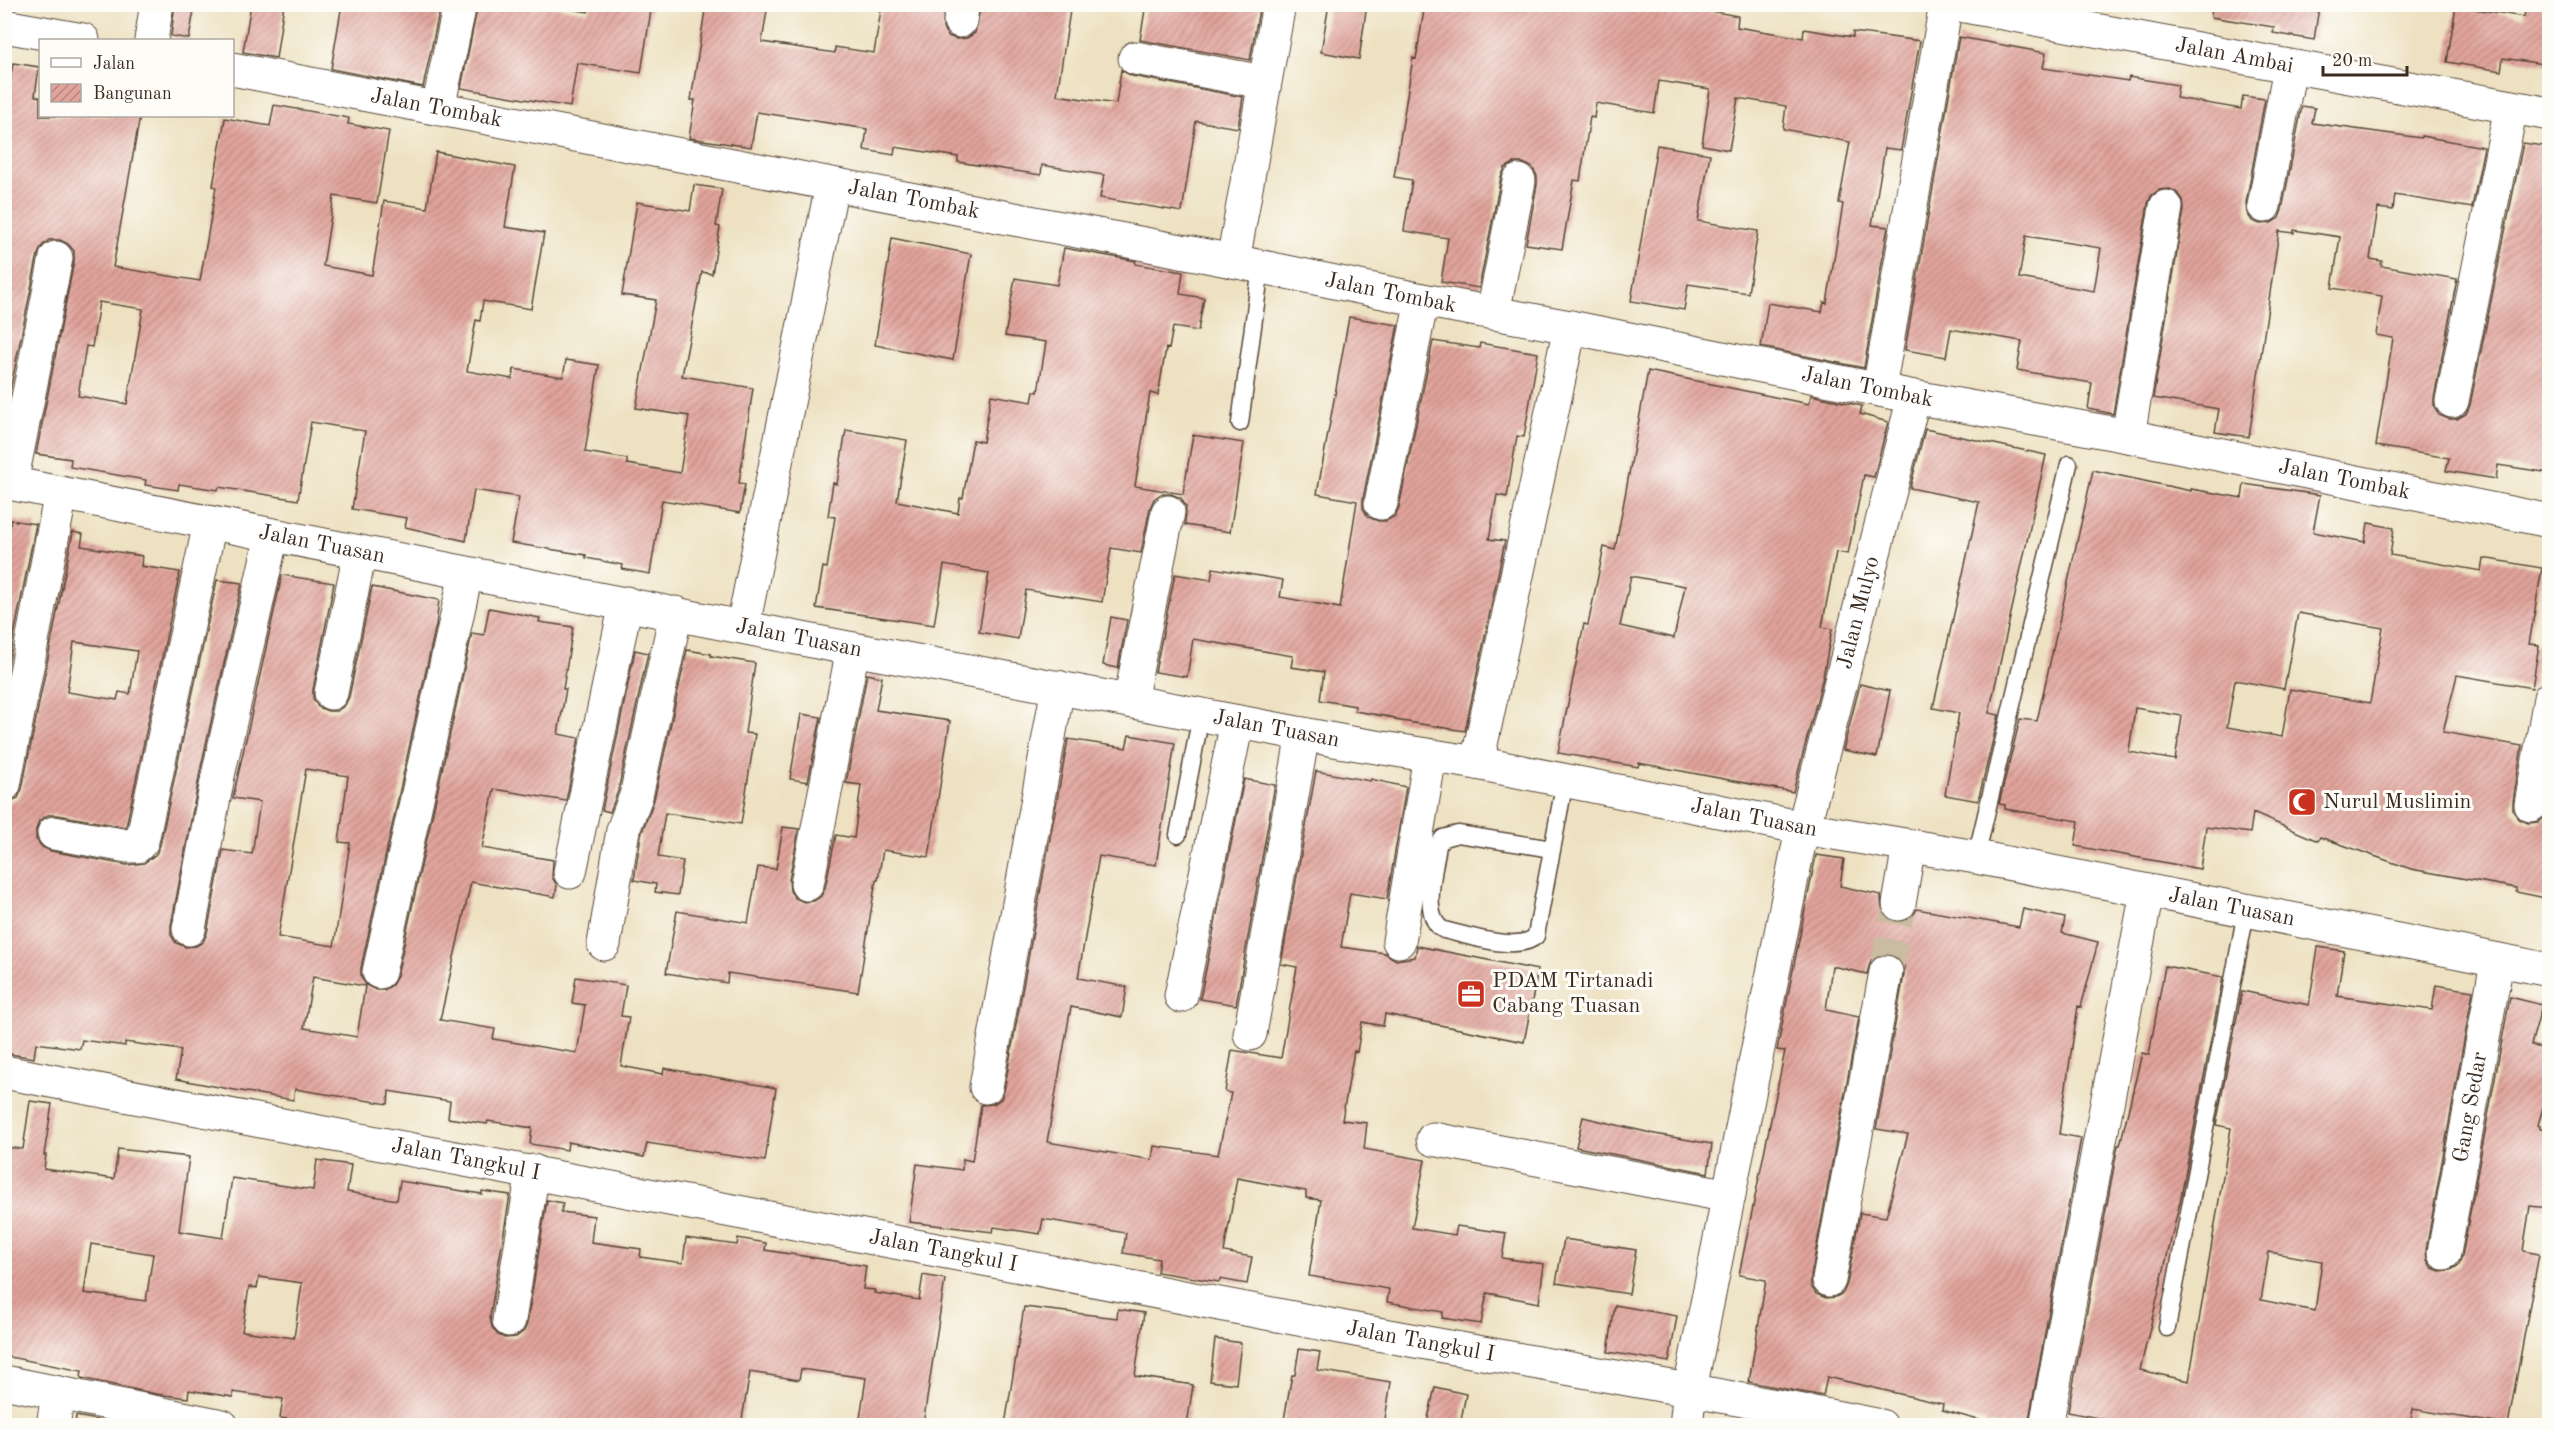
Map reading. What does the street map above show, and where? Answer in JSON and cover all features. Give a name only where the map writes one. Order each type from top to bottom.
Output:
[{"type":"street","points":[[151,39],[157,4]]},
{"type":"street","points":[[438,108],[460,4]]},
{"type":"street","points":[[1247,264],[1263,82],[1279,4]]},
{"type":"street","points":[[1879,390],[1946,4]]},
{"type":"street","name":"Jalan Ambai","points":[[1954,4],[2550,114]]},
{"type":"street","points":[[15,19],[80,39]]},
{"type":"street","points":[[1135,58],[1263,82]]},
{"type":"street","points":[[2264,206],[2290,67]]},
{"type":"street","name":"Jalan Tombak","points":[[234,69],[1247,264],[2550,521]]},
{"type":"street","points":[[2452,401],[2511,107]]},
{"type":"street","points":[[1493,313],[1519,181]]},
{"type":"street","points":[[743,626],[832,185]]},
{"type":"street","points":[[2128,436],[2166,207]]},
{"type":"street","points":[[8,482],[56,258]]},
{"type":"street","points":[[1381,503],[1422,300]]},
{"type":"street","points":[[1476,763],[1570,327]]},
{"type":"street","name":"Jalan Mulyo","points":[[1686,1425],[1690,1389],[1788,892],[1914,397]]},
{"type":"street","name":"Jalan Tuasan","points":[[8,482],[853,649],[1237,722],[1476,763],[1804,828],[1976,857],[2497,962],[2550,970]]},
{"type":"street","points":[[4,785],[61,493]]},
{"type":"street","points":[[1130,700],[1168,512]]},
{"type":"street","points":[[54,833],[127,846],[137,846],[142,841],[210,523]]},
{"type":"street","points":[[189,928],[219,771],[272,535]]},
{"type":"street","points":[[331,693],[360,552]]},
{"type":"street","points":[[379,972],[466,574]]},
{"type":"street","points":[[570,872],[626,603]]},
{"type":"street","points":[[604,944],[623,830],[636,796],[676,613]]},
{"type":"street","points":[[807,884],[853,649]]},
{"type":"street","points":[[986,1087],[1058,687]]},
{"type":"street","points":[[2531,805],[2550,698]]},
{"type":"street","points":[[1180,996],[1237,722]]},
{"type":"street","points":[[1250,1034],[1304,734]]},
{"type":"street","points":[[1399,941],[1430,756]]},
{"type":"street","points":[[1899,904],[1909,846]]},
{"type":"street","points":[[2046,1425],[2147,892]]},
{"type":"street","name":"Gang Sedar","points":[[2444,1253],[2497,962]]},
{"type":"street","points":[[1829,1280],[1886,972]]},
{"type":"street","name":"Jalan Tangkul I","points":[[4,1072],[533,1171],[1367,1332],[1881,1425]]},
{"type":"street","points":[[1433,1139],[1729,1196]]},
{"type":"street","points":[[509,1320],[533,1171]]},
{"type":"street","points":[[4,1382],[222,1425]]},
{"type":"street","points":[[53,1425],[58,1393]]},
{"type":"lane","points":[[1240,423],[1247,264]]},
{"type":"lane","points":[[1976,857],[2069,464]]},
{"type":"lane","points":[[1178,835],[1202,715]]},
{"type":"lane","points":[[1552,849],[1458,834],[1443,838],[1438,845],[1430,904],[1435,925],[1444,930],[1510,944],[1532,940],[1537,930],[1552,849],[1564,780]]},
{"type":"lane","points":[[2167,1328],[2246,912]]},
{"type":"building","points":[[175,4],[195,4],[189,39],[171,36]]},
{"type":"building","points":[[251,4],[284,4],[276,58],[243,52]]},
{"type":"building","points":[[342,4],[441,4],[423,87],[331,69]]},
{"type":"building","points":[[478,4],[540,4],[588,12],[590,4],[652,4],[641,73],[577,63],[570,107],[461,88]]},
{"type":"building","points":[[706,4],[768,4],[762,42],[835,53],[835,47],[874,53],[882,4],[944,4],[943,28],[948,36],[957,39],[967,38],[975,33],[981,4],[1071,4],[1057,95],[1116,104],[1121,70],[1132,76],[1243,97],[1238,128],[1196,121],[1182,212],[1100,198],[1104,175],[1042,165],[1041,175],[958,162],[958,157],[895,147],[894,155],[864,150],[867,129],[757,112],[751,147],[689,138],[695,100],[691,100]]},
{"type":"building","points":[[1146,4],[1260,4],[1250,60],[1140,40]]},
{"type":"building","points":[[1329,4],[1367,4],[1359,59],[1321,52]]},
{"type":"building","points":[[1425,4],[1672,4],[1738,16],[1737,27],[1803,38],[1804,29],[1853,37],[1853,32],[1920,41],[1901,150],[1885,148],[1872,225],[1888,227],[1864,368],[1761,347],[1768,303],[1822,312],[1824,302],[1827,303],[1843,204],[1839,203],[1850,142],[1783,129],[1786,106],[1738,98],[1729,150],[1702,145],[1710,89],[1659,81],[1654,113],[1596,103],[1594,118],[1590,117],[1580,181],[1574,180],[1562,249],[1526,244],[1537,176],[1532,167],[1523,163],[1514,163],[1505,168],[1501,177],[1479,288],[1441,282],[1448,238],[1404,231],[1412,180],[1394,177],[1413,58],[1416,59]]},
{"type":"building","points":[[2212,4],[2305,4],[2319,7],[2314,40],[2273,33],[2274,27],[2211,17]]},
{"type":"building","points":[[2526,4],[2550,4],[2550,65],[2503,58],[2501,71],[2447,62],[2456,6],[2524,17]]},
{"type":"building","points":[[1959,37],[2046,53],[2043,68],[2128,81],[2129,77],[2178,85],[2176,98],[2241,109],[2243,96],[2265,99],[2246,203],[2247,213],[2252,221],[2260,224],[2271,223],[2279,218],[2282,210],[2302,106],[2315,108],[2312,123],[2421,138],[2421,136],[2484,147],[2472,208],[2395,195],[2393,210],[2378,208],[2370,259],[2382,261],[2381,266],[2457,279],[2434,398],[2434,406],[2439,415],[2449,419],[2457,419],[2466,414],[2470,405],[2523,143],[2550,147],[2550,473],[2498,465],[2496,479],[2446,471],[2449,458],[2376,446],[2393,338],[2376,335],[2382,296],[2332,288],[2340,237],[2294,230],[2294,233],[2279,231],[2249,437],[2215,432],[2219,409],[2153,398],[2184,210],[2183,200],[2178,193],[2170,189],[2159,190],[2151,196],[2148,204],[2113,414],[2088,409],[2092,383],[2017,370],[2022,341],[1951,329],[1946,357],[1905,350]],"holes":[[[2026,236],[2101,248],[2094,291],[2019,278]]]},
{"type":"building","points":[[13,63],[39,67],[35,96],[39,97],[39,117],[140,117],[113,267],[200,281],[225,118],[270,126],[274,105],[349,118],[348,124],[389,131],[377,203],[334,196],[323,266],[372,275],[384,201],[427,208],[436,152],[515,167],[505,227],[544,233],[531,309],[483,301],[480,321],[476,320],[467,371],[512,379],[514,369],[563,377],[566,360],[599,365],[585,452],[627,459],[627,464],[680,473],[689,416],[636,408],[656,300],[622,295],[637,202],[690,211],[694,185],[722,189],[716,226],[720,227],[712,274],[702,272],[682,376],[753,388],[739,483],[745,484],[740,513],[662,500],[650,574],[622,569],[623,565],[586,558],[586,555],[511,543],[519,497],[474,490],[466,541],[405,527],[407,518],[352,509],[365,431],[311,422],[298,500],[219,487],[218,490],[179,484],[178,490],[145,485],[146,480],[70,467],[71,459],[36,454],[74,261],[74,251],[60,240],[49,240],[38,254],[4,420],[4,349],[12,301],[4,300],[4,117]],"holes":[[[99,302],[143,309],[127,404],[78,396],[86,346],[92,347]]]},
{"type":"building","points":[[1657,145],[1710,154],[1698,221],[1758,231],[1748,293],[1688,284],[1684,310],[1631,301]]},
{"type":"building","points":[[892,238],[971,254],[953,360],[875,345]]},
{"type":"building","points":[[1064,248],[1183,272],[1180,294],[1204,298],[1198,331],[1173,327],[1169,349],[1166,348],[1158,395],[1150,393],[1135,486],[1183,494],[1193,435],[1244,443],[1230,532],[1185,525],[1186,507],[1181,498],[1171,494],[1161,494],[1154,499],[1150,508],[1141,553],[1111,548],[1102,602],[1026,590],[1018,639],[979,632],[989,573],[944,565],[934,625],[816,608],[823,567],[827,568],[835,517],[828,516],[833,483],[837,484],[846,430],[907,440],[897,501],[958,513],[960,498],[963,498],[973,440],[983,442],[991,395],[1032,402],[1034,391],[1038,392],[1046,342],[1005,336],[1015,278],[1057,285]]},
{"type":"building","points":[[1349,317],[1398,325],[1363,499],[1363,508],[1368,517],[1378,521],[1386,521],[1395,516],[1399,507],[1433,341],[1479,348],[1480,343],[1538,353],[1524,437],[1517,436],[1507,497],[1497,495],[1489,539],[1505,541],[1465,731],[1395,720],[1395,718],[1355,711],[1355,706],[1320,700],[1324,672],[1291,667],[1293,656],[1193,639],[1187,677],[1155,672],[1175,574],[1211,580],[1213,568],[1283,580],[1280,597],[1340,608],[1357,501],[1317,494]]},
{"type":"building","points":[[1648,371],[1809,404],[1811,395],[1862,406],[1860,414],[1888,422],[1874,477],[1864,475],[1848,554],[1836,552],[1822,627],[1832,629],[1823,677],[1793,792],[1639,763],[1638,767],[1558,753],[1584,624],[1588,625],[1604,547],[1615,550]],"holes":[[[1631,576],[1685,586],[1674,638],[1620,626]]]},
{"type":"building","points":[[1925,429],[2046,455],[1989,713],[1999,715],[1978,801],[1945,795],[1959,713],[1933,708],[1979,502],[1910,488]]},
{"type":"building","points":[[2093,470],[2191,491],[2191,489],[2242,498],[2244,484],[2320,495],[2313,532],[2365,542],[2368,523],[2394,528],[2390,555],[2481,571],[2483,558],[2542,568],[2529,644],[2539,645],[2532,688],[2457,675],[2443,732],[2522,746],[2513,811],[2519,819],[2528,823],[2538,822],[2545,817],[2550,808],[2550,899],[2516,892],[2516,888],[2411,869],[2320,837],[2318,841],[2253,813],[2250,833],[2206,827],[2200,869],[2075,846],[2079,821],[2005,809],[2005,805],[1999,804],[2020,719],[2037,721]],"holes":[[[2298,613],[2383,628],[2370,703],[2290,689],[2282,737],[2227,727],[2235,680],[2284,689]],[[2135,708],[2182,716],[2175,760],[2129,752]]]},
{"type":"building","points":[[11,520],[36,524],[4,685],[4,558]]},
{"type":"building","points":[[73,532],[83,534],[81,546],[142,556],[141,566],[180,572],[126,827],[48,815],[39,821],[36,839],[42,847],[51,851],[127,865],[144,863],[156,854],[160,845],[217,580],[242,583],[201,767],[171,926],[171,935],[176,943],[186,947],[196,946],[203,942],[207,933],[223,850],[252,854],[260,802],[233,798],[282,575],[334,583],[313,690],[313,698],[318,707],[328,711],[337,711],[345,705],[349,697],[372,587],[439,600],[436,625],[361,968],[361,977],[366,985],[376,990],[384,990],[392,985],[397,976],[472,633],[484,635],[489,608],[540,618],[539,622],[573,627],[558,734],[579,738],[566,801],[494,789],[482,848],[553,860],[552,877],[557,886],[555,897],[471,882],[440,1020],[495,1029],[493,1039],[577,1053],[585,1005],[572,1003],[576,977],[626,985],[621,1016],[629,1017],[621,1066],[663,1074],[664,1068],[776,1088],[765,1161],[647,1143],[644,1157],[568,1142],[567,1150],[530,1144],[532,1128],[448,1118],[450,1101],[389,1091],[388,1104],[295,1089],[293,1100],[229,1089],[176,1079],[181,1050],[125,1042],[125,1046],[82,1040],[80,1049],[36,1043],[34,1058],[4,1053],[4,815],[6,803],[18,798],[22,789]],"holes":[[[74,642],[137,651],[130,694],[119,692],[117,700],[67,692]],[[306,769],[348,776],[339,842],[350,843],[334,946],[278,937]],[[313,977],[365,986],[357,1037],[304,1028]]]},
{"type":"building","points":[[1111,617],[1127,620],[1118,668],[1103,665]]},
{"type":"building","points":[[635,650],[648,653],[618,791],[610,812],[602,810]]},
{"type":"building","points":[[687,650],[755,663],[745,733],[755,734],[741,824],[665,813],[658,857],[683,861],[678,895],[655,892],[656,884],[634,880],[641,835],[654,800]]},
{"type":"building","points":[[867,674],[882,677],[876,710],[950,721],[929,857],[883,850],[858,992],[728,973],[727,983],[666,973],[677,911],[748,923],[758,867],[776,869],[783,827],[799,829],[789,880],[790,891],[795,898],[804,902],[814,901],[821,896],[825,888],[836,835],[854,838],[861,785],[846,783]]},
{"type":"building","points":[[1860,684],[1890,691],[1877,757],[1843,750]]},
{"type":"building","points":[[801,714],[821,717],[808,782],[790,779]]},
{"type":"building","points":[[1129,735],[1175,743],[1156,865],[1099,856],[1078,978],[1127,987],[1122,1017],[1071,1007],[1047,1142],[1152,1160],[1154,1146],[1218,1155],[1231,1093],[1225,1092],[1232,1050],[1281,1058],[1297,967],[1281,964],[1316,771],[1406,787],[1387,899],[1350,893],[1341,947],[1385,953],[1396,960],[1415,957],[1417,946],[1538,970],[1524,1042],[1385,1014],[1383,1026],[1362,1022],[1357,1052],[1354,1051],[1342,1120],[1367,1123],[1364,1149],[1425,1160],[1412,1228],[1455,1235],[1457,1226],[1506,1233],[1502,1258],[1544,1264],[1539,1303],[1487,1293],[1481,1324],[1442,1318],[1443,1312],[1387,1302],[1389,1289],[1309,1276],[1321,1200],[1306,1198],[1306,1191],[1237,1178],[1224,1252],[1252,1257],[1247,1284],[1157,1272],[1159,1259],[1123,1253],[1126,1233],[1043,1219],[1040,1234],[994,1227],[993,1232],[909,1222],[917,1164],[962,1170],[963,1159],[972,1161],[981,1105],[993,1104],[1001,1099],[1004,1091],[1068,739],[1126,748]]},
{"type":"building","points":[[1244,779],[1275,785],[1236,1005],[1200,999]]},
{"type":"building","points":[[1816,855],[1844,859],[1840,886],[1881,895],[1882,911],[1887,919],[1895,922],[1906,921],[1917,909],[2019,927],[2023,909],[2065,918],[2062,933],[2098,942],[2081,1007],[2078,1006],[2059,1134],[2081,1138],[2028,1425],[1985,1425],[1986,1422],[1942,1410],[1943,1404],[1827,1377],[1823,1396],[1749,1382],[1766,1280],[1739,1275],[1785,1051],[1777,1050]],"holes":[[[1880,954],[1890,954],[1899,958],[1904,966],[1904,975],[1876,1129],[1908,1134],[1886,1217],[1860,1213],[1847,1284],[1843,1293],[1836,1297],[1826,1298],[1816,1294],[1811,1286],[1811,1277],[1859,1017],[1826,1010],[1832,966],[1867,974],[1871,960]]]},
{"type":"building","points":[[2318,947],[2344,951],[2337,996],[2432,1010],[2436,985],[2473,991],[2426,1250],[2427,1260],[2432,1268],[2440,1271],[2451,1270],[2459,1265],[2462,1256],[2510,997],[2542,1005],[2531,1045],[2550,1051],[2550,1082],[2538,1125],[2540,1129],[2550,1130],[2550,1208],[2530,1206],[2523,1251],[2539,1254],[2508,1425],[2413,1409],[2410,1425],[2132,1425],[2068,1412],[2118,1145],[2120,1145],[2142,1053],[2149,1055],[2165,966],[2223,977],[2180,1202],[2140,1370],[2189,1381],[2231,1128],[2216,1125],[2242,991],[2309,1005]],"holes":[[[2269,1252],[2322,1261],[2315,1311],[2261,1300]]]},
{"type":"building","points":[[30,1101],[52,1104],[44,1169],[114,1179],[118,1149],[189,1157],[179,1231],[223,1238],[232,1178],[313,1190],[317,1160],[351,1165],[347,1192],[397,1200],[400,1181],[482,1194],[482,1191],[510,1195],[490,1317],[492,1327],[498,1335],[505,1338],[516,1337],[524,1331],[527,1324],[547,1200],[563,1203],[561,1212],[594,1216],[591,1242],[641,1249],[640,1257],[683,1263],[686,1238],[737,1245],[738,1238],[766,1243],[765,1250],[866,1266],[863,1289],[875,1290],[874,1293],[919,1300],[923,1275],[945,1279],[923,1425],[859,1425],[866,1378],[801,1369],[799,1380],[750,1372],[741,1425],[331,1425],[280,1418],[283,1399],[233,1392],[233,1397],[189,1390],[188,1398],[156,1394],[81,1378],[82,1371],[4,1356],[4,1147],[23,1149]],"holes":[[[91,1244],[153,1254],[146,1301],[84,1293]],[[259,1277],[302,1283],[294,1338],[242,1331],[249,1287],[257,1288]]]},
{"type":"building","points":[[1583,1117],[1655,1134],[1712,1144],[1708,1173],[1576,1147]]},
{"type":"building","points":[[1564,1239],[1636,1250],[1629,1294],[1556,1283]]},
{"type":"building","points":[[1615,1305],[1677,1316],[1669,1362],[1608,1352]]},
{"type":"building","points":[[1024,1307],[1117,1318],[1118,1309],[1144,1313],[1135,1376],[1193,1385],[1187,1425],[1005,1425]]},
{"type":"building","points":[[1215,1339],[1241,1343],[1236,1384],[1210,1381]]},
{"type":"building","points":[[1299,1349],[1320,1352],[1317,1370],[1391,1382],[1384,1425],[1283,1425]]},
{"type":"building","points":[[1435,1387],[1466,1394],[1460,1425],[1427,1423]]},
{"type":"building","points":[[76,1416],[97,1420],[96,1425],[75,1425]]},
{"type":"tunnel","points":[[1886,972],[1899,904]]},
{"type":"place","name":"Nurul Muslimin","points":[[2302,802]]},
{"type":"place","name":"PDAM Tirtanadi Cabang Tuasan","points":[[1471,994]]}]
